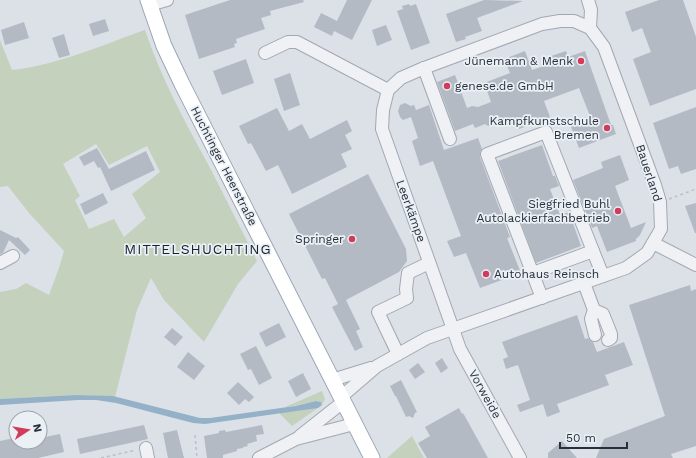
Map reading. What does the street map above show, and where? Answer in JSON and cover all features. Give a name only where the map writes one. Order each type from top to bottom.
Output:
[{"type":"main road","name":"Huchtinger Heerstraße","points":[[148,3],[164,46],[182,84],[372,458]]},
{"type":"street","points":[[148,3],[167,0]]},
{"type":"street","points":[[265,53],[288,42],[297,42],[388,90],[401,78],[424,68],[542,24],[560,21],[574,21],[590,28],[591,10],[588,0]]},
{"type":"street","name":"Bauerland","points":[[332,380],[377,366],[427,338],[626,268],[647,253],[661,229],[660,202],[604,47],[590,28]]},
{"type":"street","points":[[424,68],[450,139]]},
{"type":"street","name":"Leerkämpe","points":[[388,90],[383,110],[382,129],[453,329]]},
{"type":"street","points":[[542,298],[487,154],[546,132],[603,276]]},
{"type":"street","points":[[653,243],[696,265]]},
{"type":"street","points":[[533,273],[593,251]]},
{"type":"street","points":[[0,263],[13,256]]},
{"type":"street","points":[[398,354],[378,312],[407,298],[408,273],[429,263]]},
{"type":"street","points":[[584,283],[594,310],[591,320],[595,335]]},
{"type":"street","points":[[594,310],[604,314],[611,334],[611,338],[608,340]]},
{"type":"street","name":"Vorweide","points":[[453,329],[460,349],[520,458]]},
{"type":"street","name":"Bauerland","points":[[296,439],[377,366]]},
{"type":"street","points":[[259,458],[296,439],[354,424]]},
{"type":"path","points":[[660,202],[696,189]]},
{"type":"path","points":[[195,434],[197,458]]},
{"type":"path","points":[[101,458],[147,453]]},
{"type":"green space","points":[[145,30],[158,65],[174,100],[257,261],[238,284],[204,342],[164,300],[151,278],[137,310],[115,397],[75,395],[0,399],[0,292],[16,289],[26,283],[49,295],[64,251],[29,213],[8,186],[0,187],[0,40],[12,70],[46,64],[63,59]],"holes":[[[96,144],[109,165],[147,146],[160,172],[132,194],[146,218],[124,237],[114,219],[89,229],[75,200],[80,196],[63,164]]]},
{"type":"green space","points":[[322,391],[325,399],[322,405],[321,402],[316,401],[283,408]]},
{"type":"green space","points":[[318,408],[292,426],[279,413]]},
{"type":"green space","points":[[412,436],[424,458],[387,458]]},
{"type":"water","points":[[75,395],[113,396],[200,418],[210,418],[295,406],[316,401],[321,402],[322,405],[318,408],[205,424],[193,423],[116,403],[96,400],[0,405],[0,399]]},
{"type":"building","points":[[230,0],[303,0],[304,2],[270,11],[271,15],[261,18],[265,29],[236,39],[237,43],[234,44],[235,47],[199,59],[185,15]]},
{"type":"building","points":[[347,0],[372,0],[352,40],[334,31],[332,36],[314,27],[321,13],[337,21]]},
{"type":"building","points":[[484,0],[523,1],[477,18],[482,31],[456,42],[446,14]]},
{"type":"building","points":[[659,0],[683,0],[696,37],[696,89],[650,106],[633,59],[651,52],[642,28],[632,32],[625,12]]},
{"type":"building","points":[[409,4],[410,6],[416,4],[430,43],[411,50],[397,11],[403,9],[402,6]]},
{"type":"building","points":[[105,19],[109,31],[93,36],[89,24]]},
{"type":"building","points":[[24,22],[29,38],[5,45],[1,30]]},
{"type":"building","points":[[386,25],[392,40],[377,46],[372,30]]},
{"type":"building","points":[[64,34],[70,55],[59,58],[52,38]]},
{"type":"building","points":[[525,51],[532,70],[550,64],[548,57],[566,51],[568,57],[585,51],[611,125],[613,125],[616,134],[579,148],[570,124],[590,116],[579,88],[544,101],[550,117],[519,129],[514,117],[502,121],[500,126],[498,124],[488,126],[485,124],[475,128],[473,124],[455,131],[437,82],[455,75],[467,108],[472,106],[478,107],[491,102],[484,83],[510,73],[504,59]]},
{"type":"building","points":[[246,59],[254,83],[222,95],[213,71]]},
{"type":"building","points":[[290,73],[300,105],[284,111],[274,79]]},
{"type":"building","points":[[405,103],[411,106],[414,105],[416,110],[429,105],[444,150],[478,138],[482,149],[480,152],[480,157],[510,237],[507,238],[521,273],[480,288],[466,253],[454,257],[447,241],[461,236],[433,161],[420,166],[412,141],[418,138],[411,117],[403,120],[398,111],[400,105]]},
{"type":"building","points":[[696,107],[696,169],[681,174],[678,166],[669,169],[653,123]]},
{"type":"building","points":[[277,108],[289,131],[302,124],[310,139],[347,120],[352,131],[345,135],[352,149],[341,154],[347,167],[292,194],[278,165],[266,171],[251,143],[248,144],[239,126]]},
{"type":"building","points":[[542,145],[553,176],[555,176],[559,186],[550,189],[560,215],[569,212],[581,246],[536,263],[498,161]]},
{"type":"building","points":[[97,148],[109,169],[146,151],[155,170],[111,191],[100,167],[98,168],[94,161],[84,166],[79,157]]},
{"type":"building","points":[[620,155],[629,180],[615,186],[631,228],[646,222],[636,241],[607,252],[597,226],[592,228],[573,180],[603,168],[601,162]]},
{"type":"building","points":[[368,174],[406,249],[407,261],[399,272],[346,300],[360,329],[356,331],[363,347],[355,351],[332,307],[338,304],[325,278],[322,279],[289,214]]},
{"type":"building","points":[[103,193],[108,203],[85,215],[80,204]]},
{"type":"building","points":[[696,203],[696,233],[695,233],[685,206]]},
{"type":"building","points":[[0,230],[16,238],[18,237],[30,250],[25,255],[9,240],[3,253],[0,254]]},
{"type":"building","points":[[690,285],[691,291],[696,289],[696,446],[671,454],[673,458],[596,458],[604,439],[665,416],[629,305]]},
{"type":"building","points":[[577,315],[585,339],[588,338],[593,342],[597,352],[624,342],[633,365],[605,375],[609,385],[557,404],[560,412],[547,417],[543,404],[520,412],[517,405],[530,400],[518,365],[506,369],[503,359],[508,357],[502,342]]},
{"type":"building","points":[[279,323],[286,337],[266,347],[259,333]]},
{"type":"building","points":[[172,328],[183,337],[175,346],[164,337]]},
{"type":"building","points":[[256,346],[272,378],[259,385],[251,369],[248,370],[240,354]]},
{"type":"building","points":[[188,352],[205,366],[194,380],[177,367]]},
{"type":"building","points":[[442,358],[448,368],[441,373],[435,363]]},
{"type":"building","points":[[418,363],[425,372],[415,379],[409,370]]},
{"type":"building","points":[[303,373],[311,389],[296,397],[288,381]]},
{"type":"building","points":[[401,380],[417,412],[413,418],[409,416],[406,417],[390,386]]},
{"type":"building","points":[[238,382],[254,397],[249,402],[245,399],[239,405],[227,393]]},
{"type":"building","points":[[459,408],[488,458],[427,458],[418,443],[430,436],[425,427]]},
{"type":"building","points":[[144,425],[148,439],[80,454],[77,439]]},
{"type":"building","points":[[262,425],[264,434],[256,435],[257,441],[247,444],[248,446],[243,448],[237,449],[237,451],[223,455],[223,458],[207,458],[204,436],[219,433],[219,431],[225,430],[226,432]]},
{"type":"building","points":[[177,430],[184,458],[168,458],[163,433]]},
{"type":"building","points":[[60,434],[64,452],[38,458],[0,458],[0,441],[8,439],[8,450],[48,450],[48,436]]},
{"type":"building","points":[[562,441],[577,458],[548,458],[548,453]]},
{"type":"place","name":"Jünemann & Menk","points":[[581,61]]},
{"type":"place","name":"genese.de GmbH","points":[[447,86]]},
{"type":"place","name":"Kampfkunstschule Bremen","points":[[607,128]]},
{"type":"place","name":"Siegfried Buhl Autolackierfachbetrieb","points":[[618,211]]},
{"type":"place","name":"Springer","points":[[352,239]]},
{"type":"place","name":"Autohaus Reinsch","points":[[486,274]]},
{"type":"district","name":"MITTELSHUCHTING","points":[[198,249]]}]
